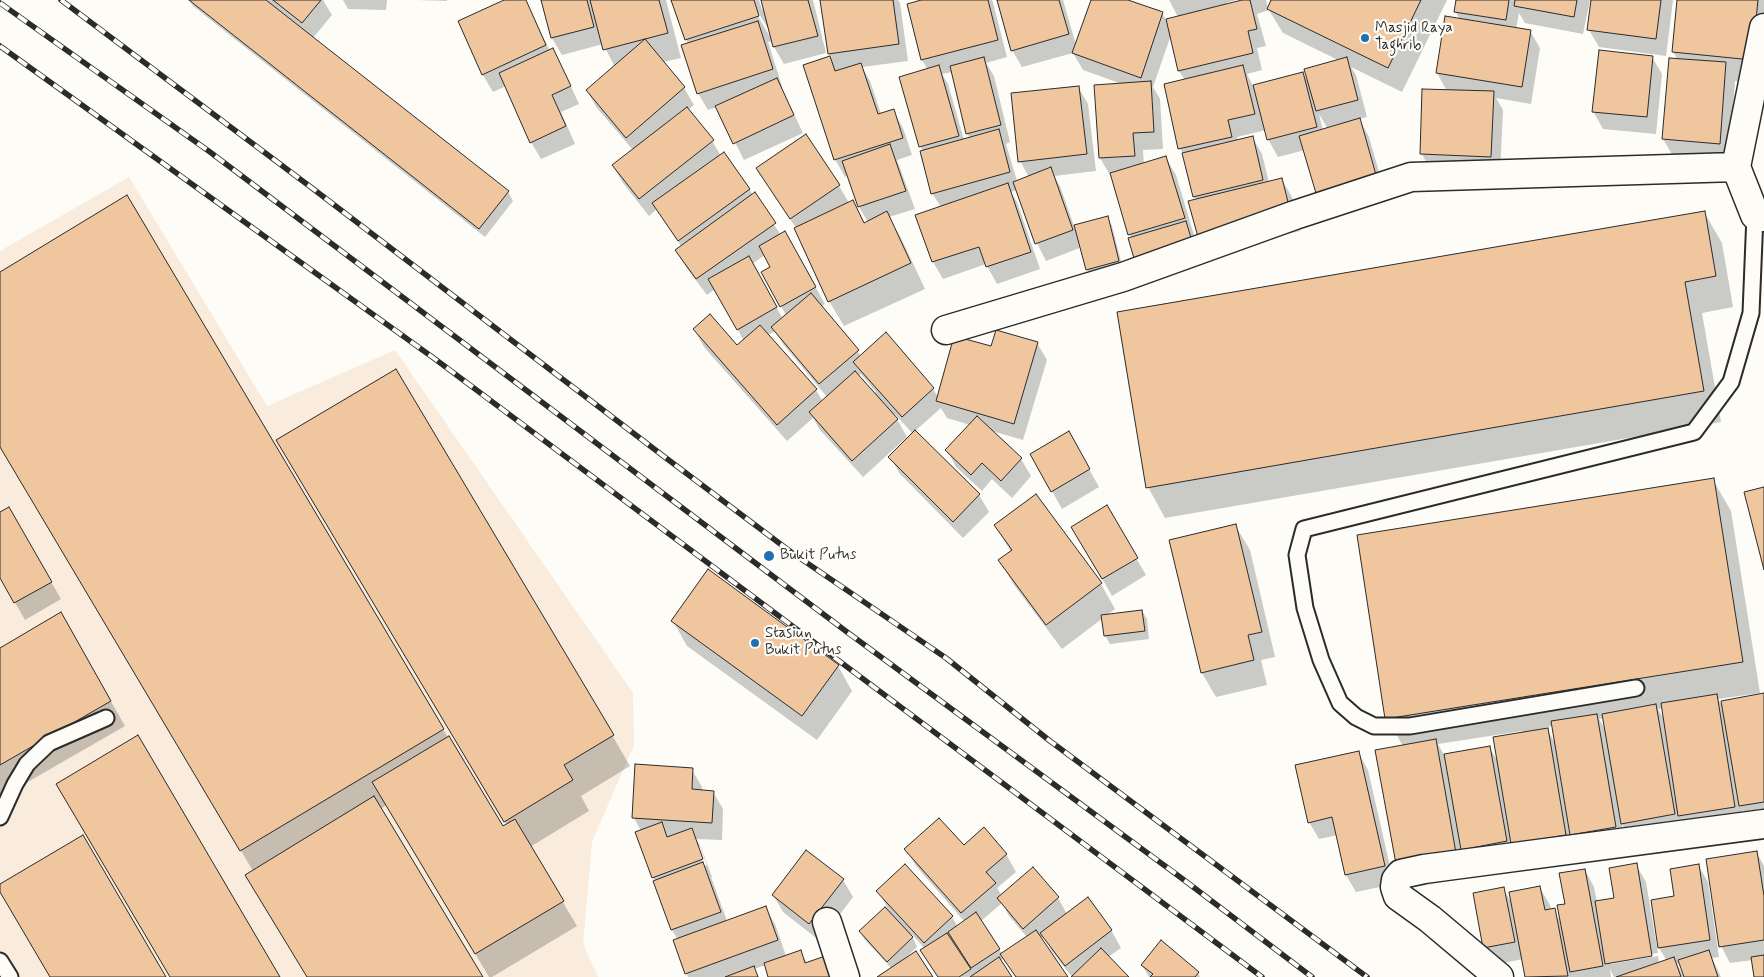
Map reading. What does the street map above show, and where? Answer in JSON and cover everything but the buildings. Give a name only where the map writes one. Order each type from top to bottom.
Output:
[{"type":"street","points":[[1760,216],[1736,167],[1764,28]]},
{"type":"street","points":[[946,330],[1123,277],[1295,215],[1411,178],[1736,167]]},
{"type":"street","points":[[1499,977],[1430,919],[1398,896],[1395,887],[1396,880],[1401,874],[1424,869],[1764,824]]},
{"type":"street","points":[[827,922],[846,977]]},
{"type":"lane","points":[[1636,688],[1410,726],[1374,726],[1356,717],[1340,703],[1336,695],[1321,660],[1305,608],[1297,555],[1304,530],[1694,432],[1731,382],[1751,313],[1760,216]]},
{"type":"lane","points":[[0,817],[15,784],[27,764],[49,743],[106,718]]},
{"type":"lane","points":[[0,961],[10,977]]},
{"type":"shaded area","points":[[129,177],[267,406],[395,350],[633,693],[634,745],[592,842],[583,944],[598,977],[0,977],[0,251]]},
{"type":"railway","points":[[61,0],[791,552],[946,658],[1050,741],[1367,977]]},
{"type":"railway","points":[[0,3],[210,152],[847,632],[1180,877],[1312,977]]},
{"type":"railway","points":[[0,46],[435,359],[1262,977]]},
{"type":"place","name":"Masjid Raya Taghrib","points":[[1365,38]]},
{"type":"place","name":"Bukit Putus","points":[[769,556]]},
{"type":"place","name":"Stasiun Bukit Putus","points":[[755,643]]}]
